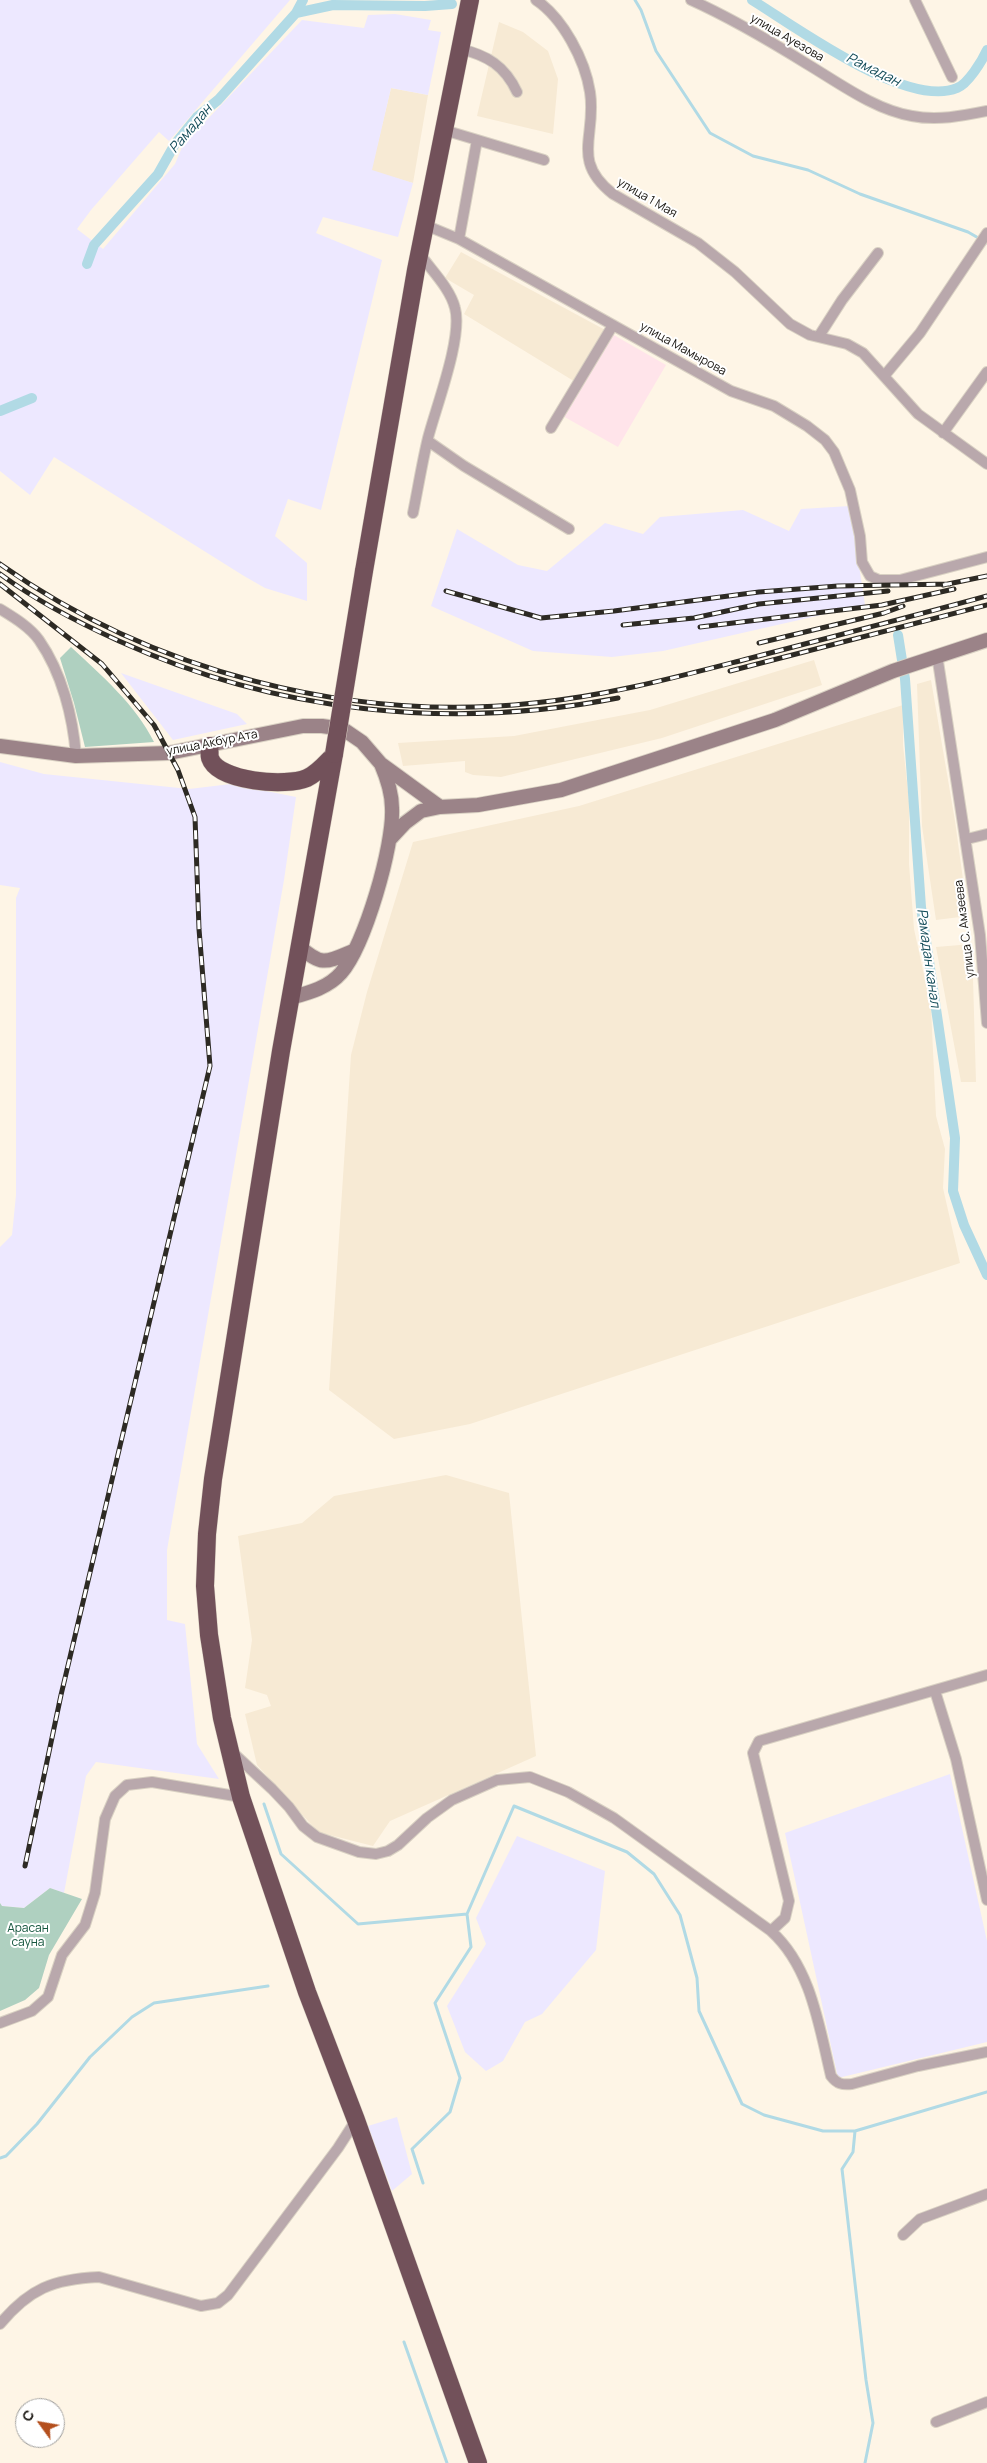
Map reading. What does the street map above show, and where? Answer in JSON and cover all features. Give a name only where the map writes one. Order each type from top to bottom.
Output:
[{"type":"highway","points":[[470,0],[425,225],[290,998],[233,1346],[207,1534],[205,1586],[209,1635],[222,1718],[241,1797],[307,1992],[356,2120],[478,2463]]},
{"type":"highway","points":[[210,746],[210,758],[216,766],[236,776],[255,780],[284,782],[300,780],[314,774],[334,754]]},
{"type":"main road","points":[[391,838],[405,823],[421,811],[440,807],[478,805],[561,790],[775,720],[894,671],[937,655],[987,640]]},
{"type":"main road","name":"улица Акбур Ата","points":[[0,746],[76,756],[169,753],[303,726],[322,726],[343,729],[362,742],[381,764]]},
{"type":"main road","points":[[381,764],[440,807]]},
{"type":"main road","points":[[290,998],[320,988],[333,981],[347,965],[377,894],[391,838],[392,807],[387,779],[381,764]]},
{"type":"main road","points":[[300,947],[313,958],[325,961],[353,951]]},
{"type":"street","name":"улица 1 Мая","points":[[536,0],[547,8],[560,26],[577,54],[585,73],[590,92],[591,112],[588,155],[592,173],[596,179],[613,194],[698,243],[735,272],[790,324],[802,332],[856,348],[885,375],[918,414],[987,464]]},
{"type":"street","name":"улица Ауезова","points":[[691,0],[724,16],[865,97],[896,112],[927,118],[956,117],[987,111]]},
{"type":"street","points":[[915,0],[952,77]]},
{"type":"street","points":[[460,49],[478,53],[495,62],[505,71],[516,92]]},
{"type":"street","points":[[444,130],[544,160]]},
{"type":"street","points":[[459,239],[477,140]]},
{"type":"street","name":"улица Мамырова","points":[[425,225],[459,239],[731,391],[774,406],[807,426],[824,440],[842,468],[850,490],[860,536],[862,562],[870,576],[879,580],[900,580],[987,557]]},
{"type":"street","points":[[885,375],[920,333],[983,249],[987,233]]},
{"type":"street","points":[[819,336],[842,300],[878,253]]},
{"type":"street","points":[[413,513],[428,441],[452,353],[456,325],[455,307],[442,283],[420,254]]},
{"type":"street","points":[[551,428],[613,325]]},
{"type":"street","points":[[943,433],[987,372]]},
{"type":"street","points":[[428,441],[464,466],[569,529]]},
{"type":"street","points":[[0,608],[38,638],[56,670],[74,730],[76,756]]},
{"type":"street","name":"улица С. Амзеева","points":[[937,655],[967,839],[981,944],[987,1023]]},
{"type":"street","points":[[967,839],[987,834]]},
{"type":"street","points":[[771,1931],[785,1918],[788,1901],[753,1753],[758,1742],[987,1675]]},
{"type":"street","points":[[935,1691],[956,1759],[987,1900]]},
{"type":"street","points":[[231,1751],[272,1789],[303,1826],[317,1837],[359,1852],[376,1854],[388,1851],[398,1845],[427,1818],[452,1800],[497,1780],[530,1776],[568,1792],[614,1818],[771,1931],[786,1944],[808,1988],[831,2076],[835,2082],[852,2084],[918,2066],[987,2052]]},
{"type":"street","points":[[0,2023],[32,2011],[48,1997],[62,1955],[85,1925],[95,1893],[106,1819],[114,1796],[127,1784],[152,1782],[241,1797]]},
{"type":"street","points":[[0,2324],[11,2311],[33,2292],[56,2284],[85,2278],[99,2277],[190,2304],[207,2306],[218,2303],[228,2295],[308,2189],[356,2120]]},
{"type":"street","points":[[903,2235],[920,2219],[967,2199],[987,2194]]},
{"type":"street","points":[[936,2422],[987,2402]]},
{"type":"shaded area","points":[[0,0],[290,0],[169,141],[159,132],[91,210],[77,229],[103,249],[175,164],[183,145],[302,20],[364,28],[368,15],[395,14],[431,20],[428,30],[441,32],[428,95],[391,88],[372,170],[413,183],[398,237],[323,217],[316,233],[382,260],[321,510],[288,499],[275,536],[307,563],[307,601],[265,588],[54,457],[30,495],[0,471]]},
{"type":"shaded area","points":[[499,22],[523,32],[548,51],[558,79],[553,134],[477,116]]},
{"type":"shaded area","points":[[391,88],[428,95],[413,183],[371,171]]},
{"type":"shaded area","points":[[461,252],[607,331],[577,383],[464,314],[474,295],[445,278]]},
{"type":"shaded area","points":[[612,334],[666,365],[618,447],[561,415]]},
{"type":"shaded area","points":[[850,506],[865,605],[663,651],[612,657],[533,651],[431,606],[457,529],[518,565],[547,571],[605,523],[643,534],[660,517],[743,510],[789,531],[801,509]]},
{"type":"shaded area","points":[[814,660],[822,685],[662,738],[501,777],[473,775],[465,772],[465,761],[403,766],[398,743],[514,736],[650,710]]},
{"type":"shaded area","points":[[121,673],[237,714],[247,724],[173,740]]},
{"type":"shaded area","points":[[931,680],[955,821],[968,916],[936,920],[922,826],[917,684]]},
{"type":"shaded area","points":[[903,705],[903,745],[909,801],[909,864],[914,929],[931,1007],[936,1116],[945,1149],[943,1188],[960,1263],[470,1424],[394,1439],[329,1390],[351,1055],[367,992],[413,842],[579,806]]},
{"type":"shaded area","points":[[0,762],[44,774],[189,789],[231,784],[296,797],[284,880],[167,1550],[167,1620],[185,1624],[197,1744],[219,1779],[96,1762],[86,1776],[64,1893],[50,1888],[24,1908],[2,1906],[0,1903],[0,1247],[12,1235],[16,1195],[16,898],[20,888],[0,885]]},
{"type":"shaded area","points":[[972,944],[976,1082],[961,1082],[936,947]]},
{"type":"shaded area","points":[[446,1475],[509,1493],[536,1756],[390,1821],[373,1846],[318,1832],[257,1765],[245,1714],[271,1706],[267,1695],[245,1688],[252,1640],[238,1536],[302,1523],[334,1496]]},
{"type":"shaded area","points":[[950,1774],[987,1941],[987,2042],[838,2078],[785,1833]]},
{"type":"shaded area","points":[[517,1836],[605,1871],[596,1950],[542,2014],[525,2022],[503,2061],[486,2071],[465,2052],[447,2006],[486,1944],[476,1918]]},
{"type":"shaded area","points":[[397,2117],[412,2174],[392,2191],[368,2126]]},
{"type":"green space","points":[[71,647],[128,703],[138,715],[154,742],[85,747],[60,658]]},
{"type":"green space","name":"Арасан сауна","points":[[50,1888],[82,1899],[49,1955],[39,1988],[25,2000],[0,2011],[0,1903],[2,1906],[24,1908]]},
{"type":"waterway","name":"Рамадан","points":[[87,264],[94,245],[158,174],[175,144],[197,117],[218,100],[296,13],[303,0]]},
{"type":"waterway","points":[[635,0],[641,10],[656,51],[710,133],[753,156],[808,170],[860,194],[968,232],[987,243]]},
{"type":"waterway","name":"Рамадан","points":[[752,0],[852,62],[882,77],[910,87],[936,91],[957,88],[970,77],[987,50]]},
{"type":"waterway","name":"Рамадан канал","points":[[296,13],[333,5],[425,6],[452,4]]},
{"type":"waterway","name":"Рамадан","points":[[0,411],[32,398]]},
{"type":"waterway","name":"Рамадан канал","points":[[898,635],[905,679],[921,907],[955,1138],[953,1191],[964,1225],[987,1275]]},
{"type":"waterway","points":[[264,1804],[281,1854],[358,1924],[467,1914]]},
{"type":"waterway","points":[[423,2183],[412,2149],[450,2112],[460,2078],[435,2003],[471,1947],[467,1914],[514,1806],[627,1852],[654,1874],[680,1915],[697,1978],[699,2011],[742,2104],[764,2115],[823,2131],[855,2131],[987,2092]]},
{"type":"waterway","points":[[0,2158],[6,2156],[37,2124],[90,2057],[132,2017],[154,2003],[268,1986]]},
{"type":"waterway","points":[[855,2131],[853,2152],[842,2169],[866,2380],[873,2423],[865,2463]]},
{"type":"waterway","points":[[404,2342],[447,2463]]},
{"type":"railway","points":[[0,564],[59,602],[121,634],[187,660],[255,681],[324,696],[394,705],[464,707],[534,703],[588,696],[642,685],[747,659],[987,596]]},
{"type":"railway","points":[[0,574],[58,611],[119,641],[178,665],[239,684],[301,699],[364,708],[427,713],[491,713],[554,708],[618,698]]},
{"type":"railway","points":[[943,585],[987,576]]},
{"type":"railway","points":[[0,584],[102,664],[154,725],[178,770],[195,817],[199,929],[210,1066],[61,1695],[25,1866]]},
{"type":"railway","points":[[446,591],[541,618],[614,611],[759,592],[838,586],[950,584]]},
{"type":"railway","points":[[700,627],[882,605],[954,589]]},
{"type":"railway","points":[[623,625],[694,618],[759,604],[888,591]]},
{"type":"railway","points":[[730,671],[987,605]]},
{"type":"railway","points":[[759,643],[884,613],[903,606]]}]
